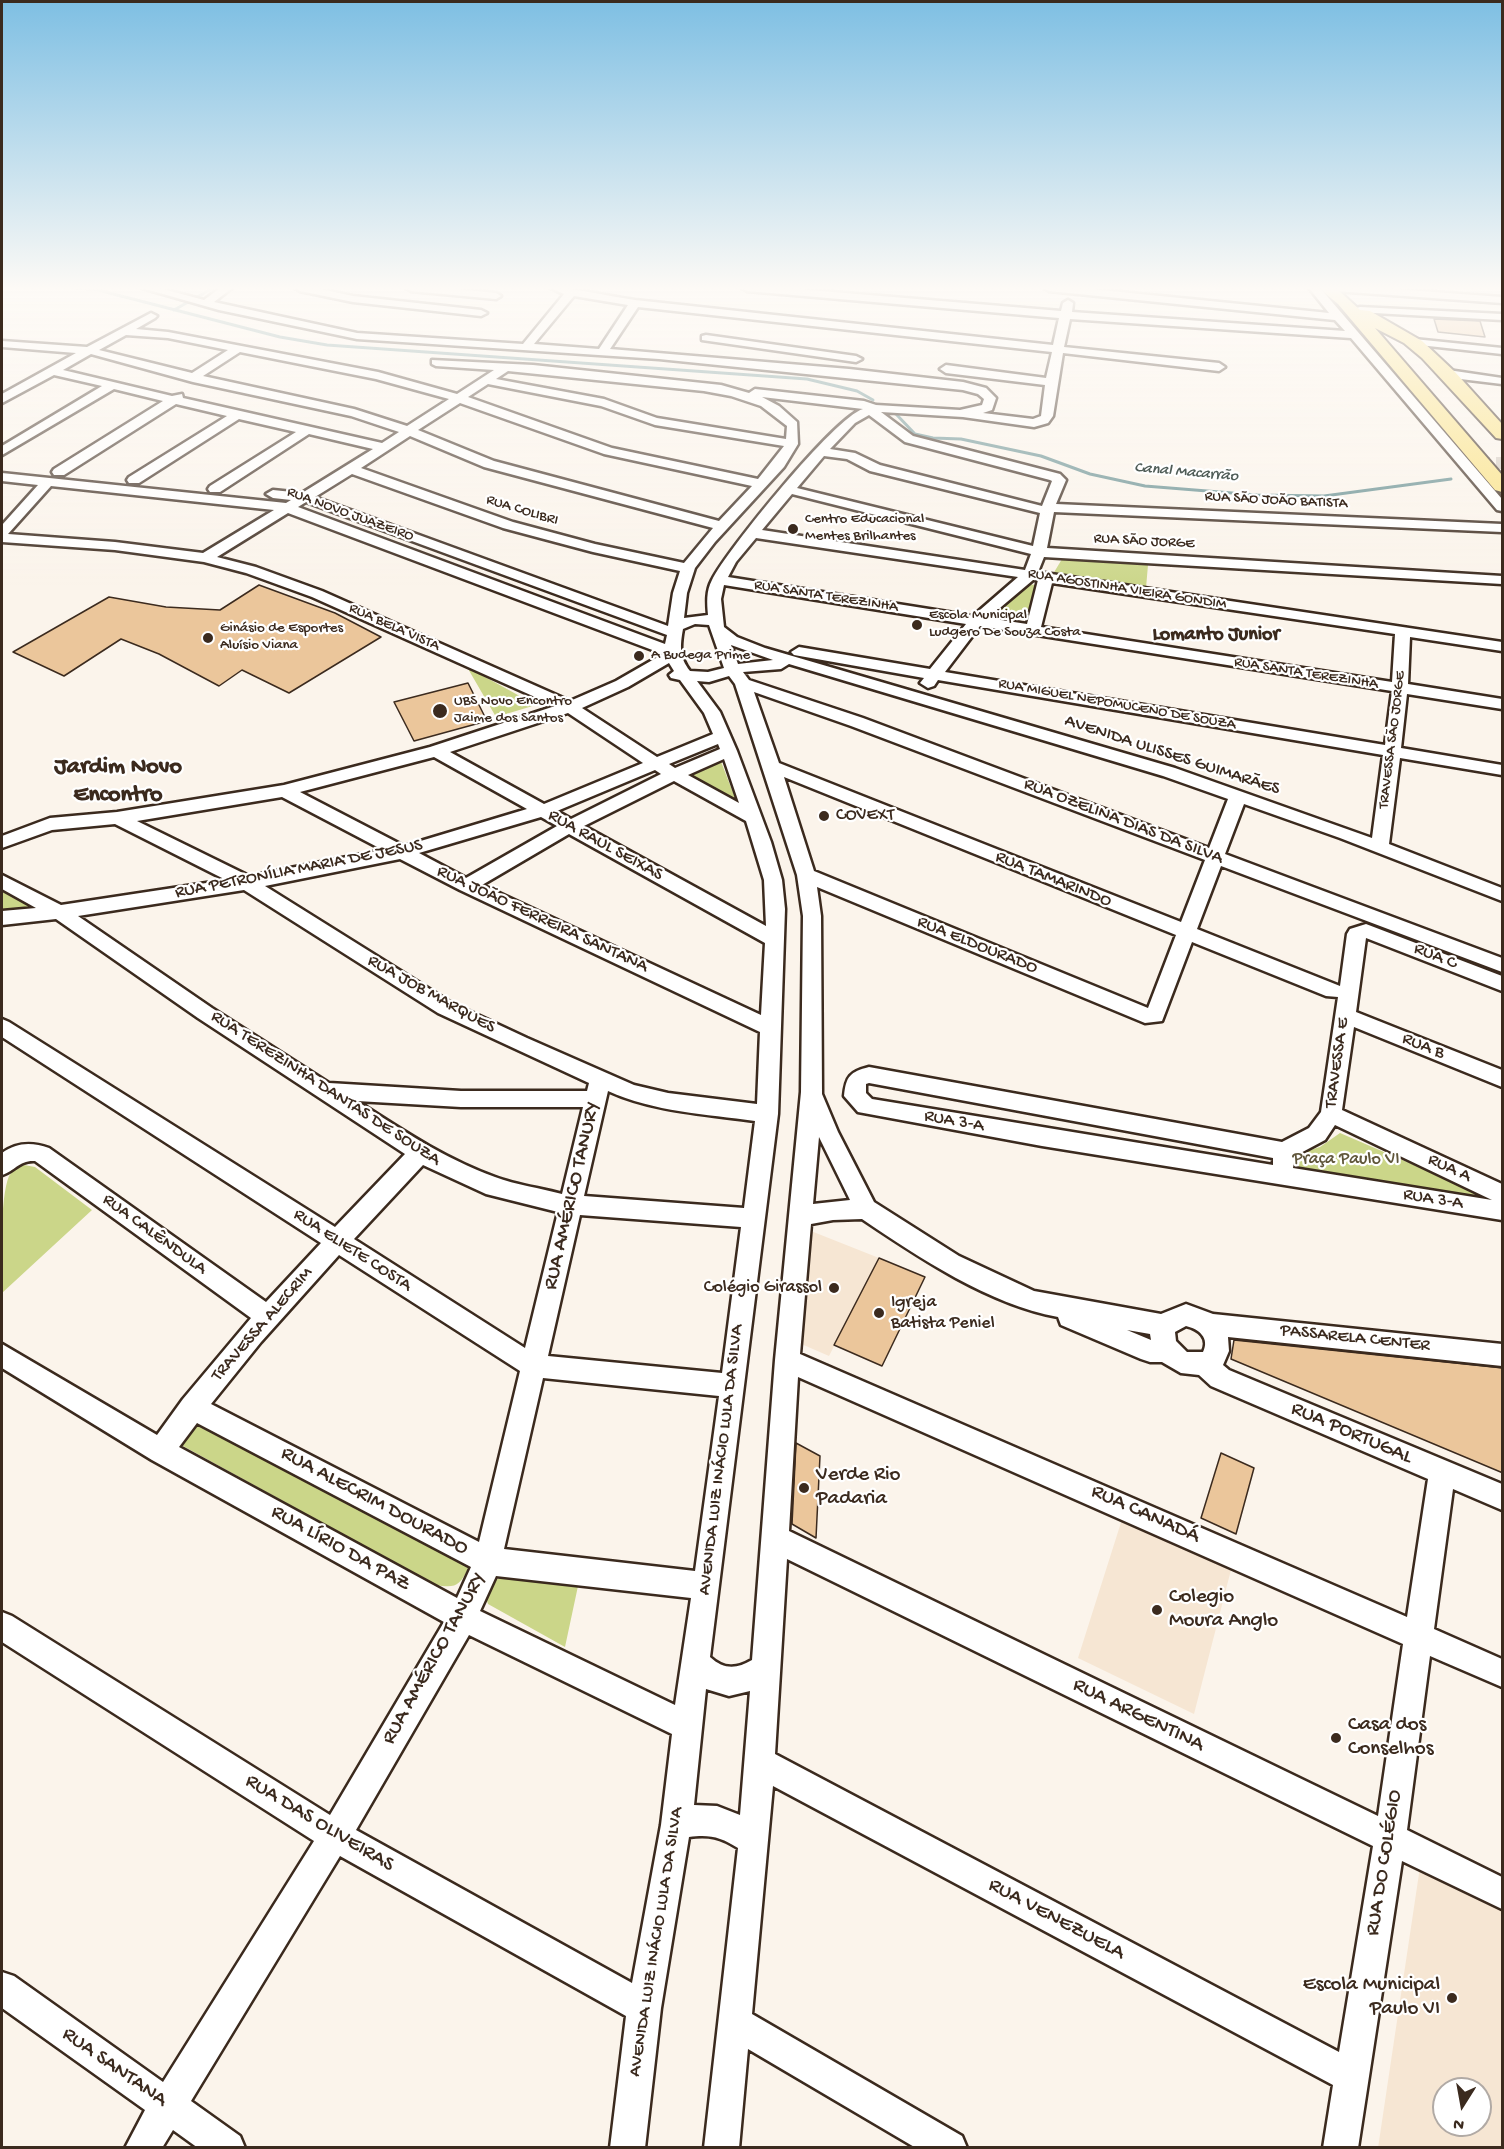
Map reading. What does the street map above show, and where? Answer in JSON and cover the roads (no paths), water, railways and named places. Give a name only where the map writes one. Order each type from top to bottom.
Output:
[{"type":"highway","points":[[1417,388],[1503,486]]},
{"type":"highway","points":[[1461,388],[1503,434]]},
{"type":"street","points":[[2,399],[23,388]]},
{"type":"street","points":[[2,451],[107,388]]},
{"type":"street","points":[[125,388],[237,416],[384,447]]},
{"type":"street","points":[[59,472],[194,388]]},
{"type":"street","points":[[240,388],[354,413],[409,431],[489,464],[722,526]]},
{"type":"street","points":[[422,388],[461,399],[609,451],[762,484]]},
{"type":"street","points":[[205,558],[478,388]]},
{"type":"street","points":[[527,388],[604,403],[655,420],[792,444]]},
{"type":"street","points":[[674,642],[680,593],[688,568],[722,526],[762,484],[792,444],[793,425],[783,413],[750,396],[709,388]]},
{"type":"street","points":[[710,388],[848,402],[875,409],[960,414],[1039,423],[1047,416],[1050,388]]},
{"type":"street","points":[[960,414],[986,409],[990,404],[990,398],[972,388]]},
{"type":"street","points":[[1404,388],[1472,463],[1503,507]]},
{"type":"street","points":[[721,2148],[754,1841],[787,1360],[812,1092],[812,916],[806,875],[772,766],[716,625],[714,599],[719,580],[729,561],[752,533],[851,420],[875,409]]},
{"type":"street","points":[[875,409],[909,439],[1055,477],[1058,482],[1047,509],[1039,552],[1030,575],[976,621],[918,698]]},
{"type":"street","points":[[134,480],[237,416]]},
{"type":"street","points":[[215,489],[306,431]]},
{"type":"street","name":"RUA SÃO JOÃO BATISTA","points":[[821,452],[850,456],[875,468],[900,475],[1047,509],[1503,528]]},
{"type":"street","name":"RUA NOVO JUAZEIRO","points":[[2,466],[303,497],[674,642]]},
{"type":"street","name":"RUA COLIBRI","points":[[351,469],[508,525],[593,548],[688,568]]},
{"type":"street","name":"RUA NOVO JUAZEIRO","points":[[2,477],[285,507],[674,642]]},
{"type":"street","points":[[2,536],[48,482]]},
{"type":"street","name":"RUA SÃO JORGE","points":[[791,490],[1039,552],[1158,576],[1503,580]]},
{"type":"street","name":"RUA AGOSTINHA VIEIRA GONDIM","points":[[752,533],[1046,577],[1158,576],[1403,632],[1503,646]]},
{"type":"street","name":"RUA BELA VISTA","points":[[2,536],[115,546],[205,558],[251,570],[318,594],[570,707],[656,764],[753,818]]},
{"type":"street","points":[[1033,630],[1046,577]]},
{"type":"street","name":"RUA SANTA TEREZINHA","points":[[719,580],[1503,704]]},
{"type":"street","points":[[622,684],[674,642],[686,621],[696,619],[716,625],[732,640],[824,671]]},
{"type":"street","name":"TRAVESSA SÃO JORGE","points":[[1380,847],[1400,689],[1403,632]]},
{"type":"street","name":"RUA MIGUEL NEPOMUCENO DE SOUZA","points":[[732,640],[1392,751],[1502,774]]},
{"type":"street","name":"AVENIDA LUIZ INÁCIO LULA DA SILVA","points":[[627,2148],[644,2008],[676,1825],[694,1663],[707,1586],[767,1114],[776,909],[773,880],[726,744],[712,712],[684,675],[674,642]]},
{"type":"street","points":[[2,829],[117,818],[284,791],[436,751],[570,707],[622,684],[662,675],[737,676],[772,663],[824,671]]},
{"type":"street","name":"AVENIDA ULISSES GUIMARÃES","points":[[824,671],[1164,771],[1380,847],[1503,895]]},
{"type":"street","name":"RUA OZELINA DIAS DA SILVA","points":[[737,676],[1503,965]]},
{"type":"street","points":[[467,886],[539,842],[726,744]]},
{"type":"street","name":"RUA PETRONÍLIA MARIA DE JESUS","points":[[2,918],[59,912],[247,883],[403,852],[542,811],[656,764],[726,744]]},
{"type":"street","name":"RUA RAUL SEIXAS","points":[[436,751],[775,940]]},
{"type":"street","name":"RUA TAMARINDO","points":[[772,766],[1334,991]]},
{"type":"street","name":"RUA JOÃO FERREIRA SANTANA","points":[[284,791],[467,886],[770,1028]]},
{"type":"street","points":[[1187,934],[1238,796]]},
{"type":"street","name":"RUA JOB MARQUES","points":[[117,818],[247,883],[445,1008],[598,1089],[767,1114]]},
{"type":"street","points":[[2,842],[50,824]]},
{"type":"street","name":"RUA ELDOURADO","points":[[806,875],[1149,1016],[1156,1014],[1187,934]]},
{"type":"street","name":"RUA TEREZINHA DANTAS DE SOUZA","points":[[2,881],[59,912],[205,1013],[420,1153],[494,1187],[570,1205],[753,1218]]},
{"type":"street","name":"RUA C","points":[[1366,931],[1503,984]]},
{"type":"street","name":"TRAVESSA E","points":[[1284,1150],[1317,1134],[1331,1114],[1356,935],[1366,931]]},
{"type":"street","name":"RUA B","points":[[1344,1016],[1503,1079]]},
{"type":"street","name":"RUA ELIETE COSTA","points":[[2,1027],[533,1366],[732,1386]]},
{"type":"street","name":"RUA 3-A","points":[[1284,1150],[869,1076],[859,1078],[854,1087],[855,1096],[866,1106],[1285,1177],[1503,1211]]},
{"type":"street","points":[[327,1091],[461,1099],[598,1089]]},
{"type":"street","name":"RUA AMÉRICO TANURY","points":[[142,2148],[335,1836],[463,1617],[488,1561],[598,1089]]},
{"type":"street","points":[[812,1092],[826,1132],[866,1209],[951,1263],[1031,1301],[1150,1351],[1168,1351]]},
{"type":"street","name":"RUA A","points":[[1331,1114],[1503,1194]]},
{"type":"street","points":[[1284,1150],[1285,1177]]},
{"type":"street","name":"RUA CALÊNDULA","points":[[2,1166],[11,1157],[20,1153],[32,1151],[41,1154],[267,1317]]},
{"type":"street","name":"TRAVESSA ALECRIM","points":[[161,1451],[192,1407],[267,1317],[420,1153]]},
{"type":"street","points":[[801,1216],[833,1210],[866,1209]]},
{"type":"street","points":[[1031,1301],[1165,1326]]},
{"type":"street","points":[[1186,1315],[1207,1324],[1215,1334],[1218,1345],[1216,1355],[1209,1362],[1190,1365],[1183,1363],[1168,1351],[1163,1343],[1162,1332],[1175,1316],[1186,1315]]},
{"type":"street","name":"PASSARELA CENTER","points":[[1207,1324],[1503,1355]]},
{"type":"street","name":"RUA LÍRIO DA PAZ","points":[[2,1355],[161,1451],[463,1617],[687,1726]]},
{"type":"street","name":"RUA CANADÁ","points":[[787,1360],[997,1449],[1503,1673]]},
{"type":"street","name":"RUA PORTUGAL","points":[[1204,1364],[1220,1378],[1503,1497]]},
{"type":"street","name":"RUA ALECRIM DOURADO","points":[[192,1407],[488,1561],[707,1586]]},
{"type":"street","name":"RUA DO COLÉGIO","points":[[1340,2148],[1389,1839],[1442,1472]]},
{"type":"street","name":"RUA ARGENTINA","points":[[774,1538],[1503,1893]]},
{"type":"street","name":"RUA DAS OLIVEIRAS","points":[[2,1626],[335,1836],[644,2008]]},
{"type":"street","points":[[694,1663],[715,1680],[729,1683],[748,1680],[766,1668]]},
{"type":"street","name":"RUA VENEZUELA","points":[[759,1762],[1352,2077]]},
{"type":"street","points":[[676,1825],[697,1818],[717,1820],[732,1826],[754,1841]]},
{"type":"street","name":"RUA SANTANA","points":[[2,1989],[228,2148]]},
{"type":"street","points":[[734,2022],[950,2148]]},
{"type":"waterway","name":"Canal Macarrão","points":[[846,388],[857,391],[873,400]]},
{"type":"waterway","name":"Canal Macarrão","points":[[896,414],[915,434],[933,438],[961,439],[1041,456],[1090,474],[1145,486],[1257,495],[1324,496],[1451,479]]},
{"type":"tunnel","points":[[1478,463],[1502,463]]},
{"type":"place","name":"Centro Educacional Mentes Brilhantes","points":[[793,529]]},
{"type":"place","name":"Escola Municipal Ludgero De Souza Costa","points":[[917,625]]},
{"type":"place","name":"Ginásio de Esportes Aluísio Viana","points":[[208,638]]},
{"type":"place","name":"A Budega Prime","points":[[639,656]]},
{"type":"place","name":"UBS Novo Encontro Jaime dos Santos","points":[[440,711]]},
{"type":"place","name":"COVEXT","points":[[824,816]]},
{"type":"place","name":"Colégio Girassol","points":[[834,1288]]},
{"type":"place","name":"Igreja Batista Peniel","points":[[879,1313]]},
{"type":"place","name":"Verde Rio Padaria","points":[[804,1488]]},
{"type":"place","name":"Colegio Moura Anglo","points":[[1157,1610]]},
{"type":"place","name":"Casa dos Conselhos","points":[[1336,1738]]},
{"type":"place","name":"Escola Municipal Paulo VI","points":[[1452,1998]]},
{"type":"district","name":"Lomanto Junior","points":[[1216,636]]},
{"type":"district","name":"Jardim Novo Encontro","points":[[118,782]]},
{"type":"park label","name":"Praça Paulo VI","points":[[1346,1160]]}]
